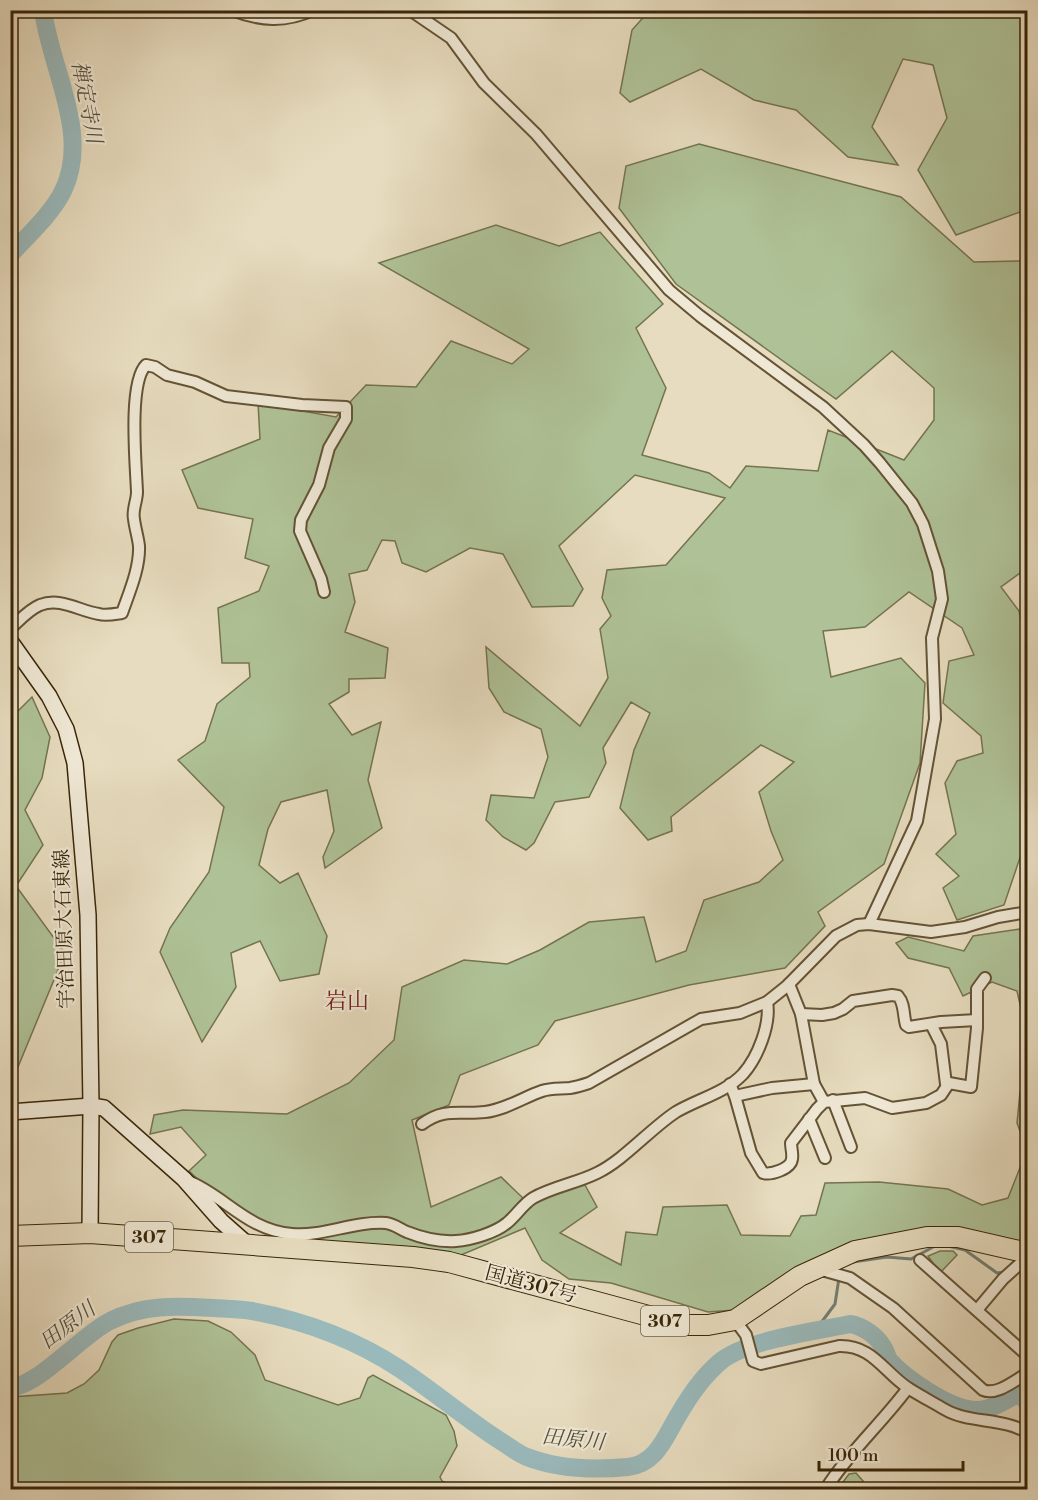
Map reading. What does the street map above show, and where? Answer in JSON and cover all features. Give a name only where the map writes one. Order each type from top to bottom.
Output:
[{"type":"highway","name":"国道307号","points":[[10,1236],[90,1233],[412,1257],[449,1262],[682,1325],[740,1327],[800,1276],[825,1270],[855,1251],[927,1238],[958,1237],[1027,1253]]},
{"type":"main road","name":"宇治田原大石東線","points":[[10,642],[49,696],[66,729],[75,763],[88,915],[90,1233]]},
{"type":"main road","points":[[10,1112],[104,1107],[184,1179],[221,1221],[247,1244]]},
{"type":"street","points":[[232,10],[256,19],[275,20],[290,19],[313,10]]},
{"type":"street","points":[[410,10],[451,38],[484,82],[536,134],[669,291],[823,407],[880,463],[912,503],[923,524],[938,571],[942,599],[932,638],[935,719],[917,821],[870,924]]},
{"type":"street","points":[[10,629],[29,612],[47,603],[60,603],[99,614],[122,613],[133,580],[139,547],[133,516],[137,494],[134,447],[138,383],[141,371],[146,365],[155,367],[167,375],[195,382],[226,396],[302,405],[346,407],[346,419],[329,448],[319,485],[301,520],[300,531],[321,579],[324,592]]},
{"type":"street","points":[[422,1124],[432,1117],[444,1114],[465,1111],[486,1112],[523,1100],[544,1090],[572,1088],[589,1083],[701,1019],[740,1013],[767,1002],[789,984],[836,936],[857,925],[870,924],[931,932],[965,927],[998,917],[1028,912]]},
{"type":"street","points":[[946,1084],[954,1083],[971,1087],[977,1020],[977,989],[985,978]]},
{"type":"street","points":[[789,984],[801,1014],[814,1084],[829,1101],[851,1148]]},
{"type":"street","points":[[801,1014],[834,1013],[853,1000],[892,995],[902,1000],[906,1025],[915,1027],[977,1020]]},
{"type":"street","points":[[184,1179],[200,1186],[246,1219],[274,1230],[292,1234],[310,1233],[366,1222],[390,1224],[429,1240],[457,1241],[506,1224],[533,1198],[599,1173],[677,1112],[730,1084],[744,1073],[755,1055],[769,1011],[767,1002]]},
{"type":"street","points":[[730,1084],[751,1153],[763,1173],[766,1174],[779,1170],[791,1162],[793,1158],[791,1143],[809,1119],[829,1101],[865,1098],[892,1108],[932,1101],[941,1095],[946,1084],[941,1044],[931,1024]]},
{"type":"street","points":[[735,1096],[772,1088],[814,1084]]},
{"type":"street","points":[[809,1119],[825,1158]]},
{"type":"street","points":[[976,1310],[1003,1279],[1023,1261],[1027,1253]]},
{"type":"street","points":[[920,1260],[1028,1356]]},
{"type":"street","points":[[825,1270],[845,1276],[893,1308],[983,1390],[996,1391],[1028,1373]]},
{"type":"street","points":[[740,1327],[753,1361],[761,1364],[839,1346],[851,1346],[878,1360],[908,1388],[953,1414],[1002,1423],[1028,1433]]},
{"type":"street","points":[[825,1490],[842,1464],[889,1413],[908,1388]]},
{"type":"green space","points":[[649,11],[1027,11],[1027,212],[1020,212],[956,235],[918,170],[947,118],[933,65],[903,59],[872,127],[898,165],[848,157],[796,110],[754,100],[701,69],[630,102],[620,93],[632,30]]},
{"type":"green space","points":[[699,144],[901,197],[974,262],[1021,261],[1027,228],[1027,584],[1020,573],[1001,587],[1019,611],[1027,647],[1028,834],[1004,905],[957,920],[943,888],[959,876],[936,854],[956,834],[945,783],[957,761],[983,753],[981,736],[943,703],[949,661],[974,655],[962,628],[909,592],[865,627],[823,631],[831,677],[901,658],[925,683],[920,763],[884,864],[818,912],[825,926],[785,968],[689,985],[555,1021],[538,1045],[460,1075],[449,1105],[412,1120],[431,1207],[501,1177],[524,1199],[585,1185],[597,1207],[560,1233],[621,1265],[626,1232],[657,1235],[663,1207],[727,1205],[741,1235],[790,1236],[801,1216],[816,1215],[825,1183],[879,1182],[948,1189],[982,1205],[1008,1198],[1027,1150],[1017,1123],[1020,1092],[1027,1089],[1028,1228],[1021,1242],[938,1229],[819,1258],[735,1310],[708,1312],[611,1283],[569,1279],[542,1260],[525,1228],[454,1258],[318,1240],[247,1225],[189,1171],[206,1155],[181,1127],[150,1134],[154,1115],[183,1110],[287,1114],[349,1083],[394,1040],[402,987],[464,960],[507,964],[540,950],[589,922],[644,917],[656,962],[686,951],[704,900],[759,882],[783,860],[759,792],[794,762],[761,745],[671,817],[672,831],[648,840],[620,808],[634,750],[650,713],[631,702],[603,748],[606,763],[589,797],[555,802],[534,843],[526,850],[503,837],[486,820],[491,795],[534,798],[548,757],[541,729],[504,712],[489,688],[486,647],[580,726],[608,678],[600,629],[611,616],[602,598],[607,570],[666,565],[725,498],[635,475],[559,546],[583,589],[573,606],[532,607],[503,554],[470,548],[426,572],[402,563],[395,541],[382,540],[367,570],[349,574],[355,602],[345,632],[388,648],[385,678],[349,679],[349,692],[329,704],[352,735],[381,722],[368,780],[382,828],[325,868],[323,857],[334,831],[327,790],[281,802],[268,829],[259,865],[280,883],[298,873],[327,936],[319,974],[280,981],[260,941],[231,953],[236,987],[202,1042],[160,952],[170,928],[209,872],[224,807],[178,760],[205,741],[217,704],[250,677],[249,663],[222,663],[218,608],[259,591],[269,566],[245,558],[253,519],[198,508],[182,470],[260,439],[258,403],[336,417],[366,385],[416,387],[451,341],[512,364],[529,349],[379,263],[496,225],[559,246],[600,232],[663,304],[636,328],[666,388],[642,455],[709,473],[730,488],[746,466],[818,471],[828,430],[904,460],[934,420],[934,388],[892,351],[836,399],[676,284],[619,208],[626,166]]},
{"type":"green space","points":[[32,697],[50,737],[42,778],[25,810],[43,845],[16,886],[65,953],[18,1067],[11,1070],[11,718]]},
{"type":"green space","points":[[1027,928],[1027,1035],[1017,991],[992,982],[963,996],[949,968],[908,958],[896,943],[908,937],[964,951],[973,936]]},
{"type":"green space","points":[[940,1251],[953,1251],[957,1255],[940,1273],[928,1256]]},
{"type":"green space","points":[[174,1319],[208,1321],[231,1332],[255,1355],[265,1380],[338,1405],[360,1398],[368,1378],[373,1375],[446,1415],[454,1431],[457,1446],[440,1477],[442,1481],[457,1489],[11,1489],[11,1397],[67,1393],[84,1384],[99,1370],[112,1342],[118,1335]]},
{"type":"green space","points":[[856,1473],[870,1489],[838,1489],[849,1474]]},
{"type":"waterway","name":"禅定寺川","points":[[10,255],[39,224],[63,191],[70,169],[73,147],[66,101],[43,10]]},
{"type":"waterway","points":[[853,1262],[887,1257],[911,1259],[935,1246]]},
{"type":"waterway","points":[[948,1246],[965,1250],[997,1273],[1005,1272]]},
{"type":"waterway","points":[[815,1331],[835,1304],[839,1278]]},
{"type":"waterway","name":"田原川","points":[[10,1387],[33,1379],[99,1328],[122,1315],[160,1307],[247,1310],[311,1326],[366,1349],[400,1369],[524,1456],[551,1464],[577,1468],[628,1467],[646,1460],[660,1447],[683,1407],[709,1373],[721,1361],[733,1354],[747,1347],[783,1337],[850,1324],[865,1329],[873,1335],[889,1360],[906,1376],[942,1399],[966,1409],[990,1408],[1028,1388]]},
{"type":"waterway","points":[[1014,1396],[1022,1402],[1028,1413]]},
{"type":"district","name":"岩山","points":[[347,1001]]}]
